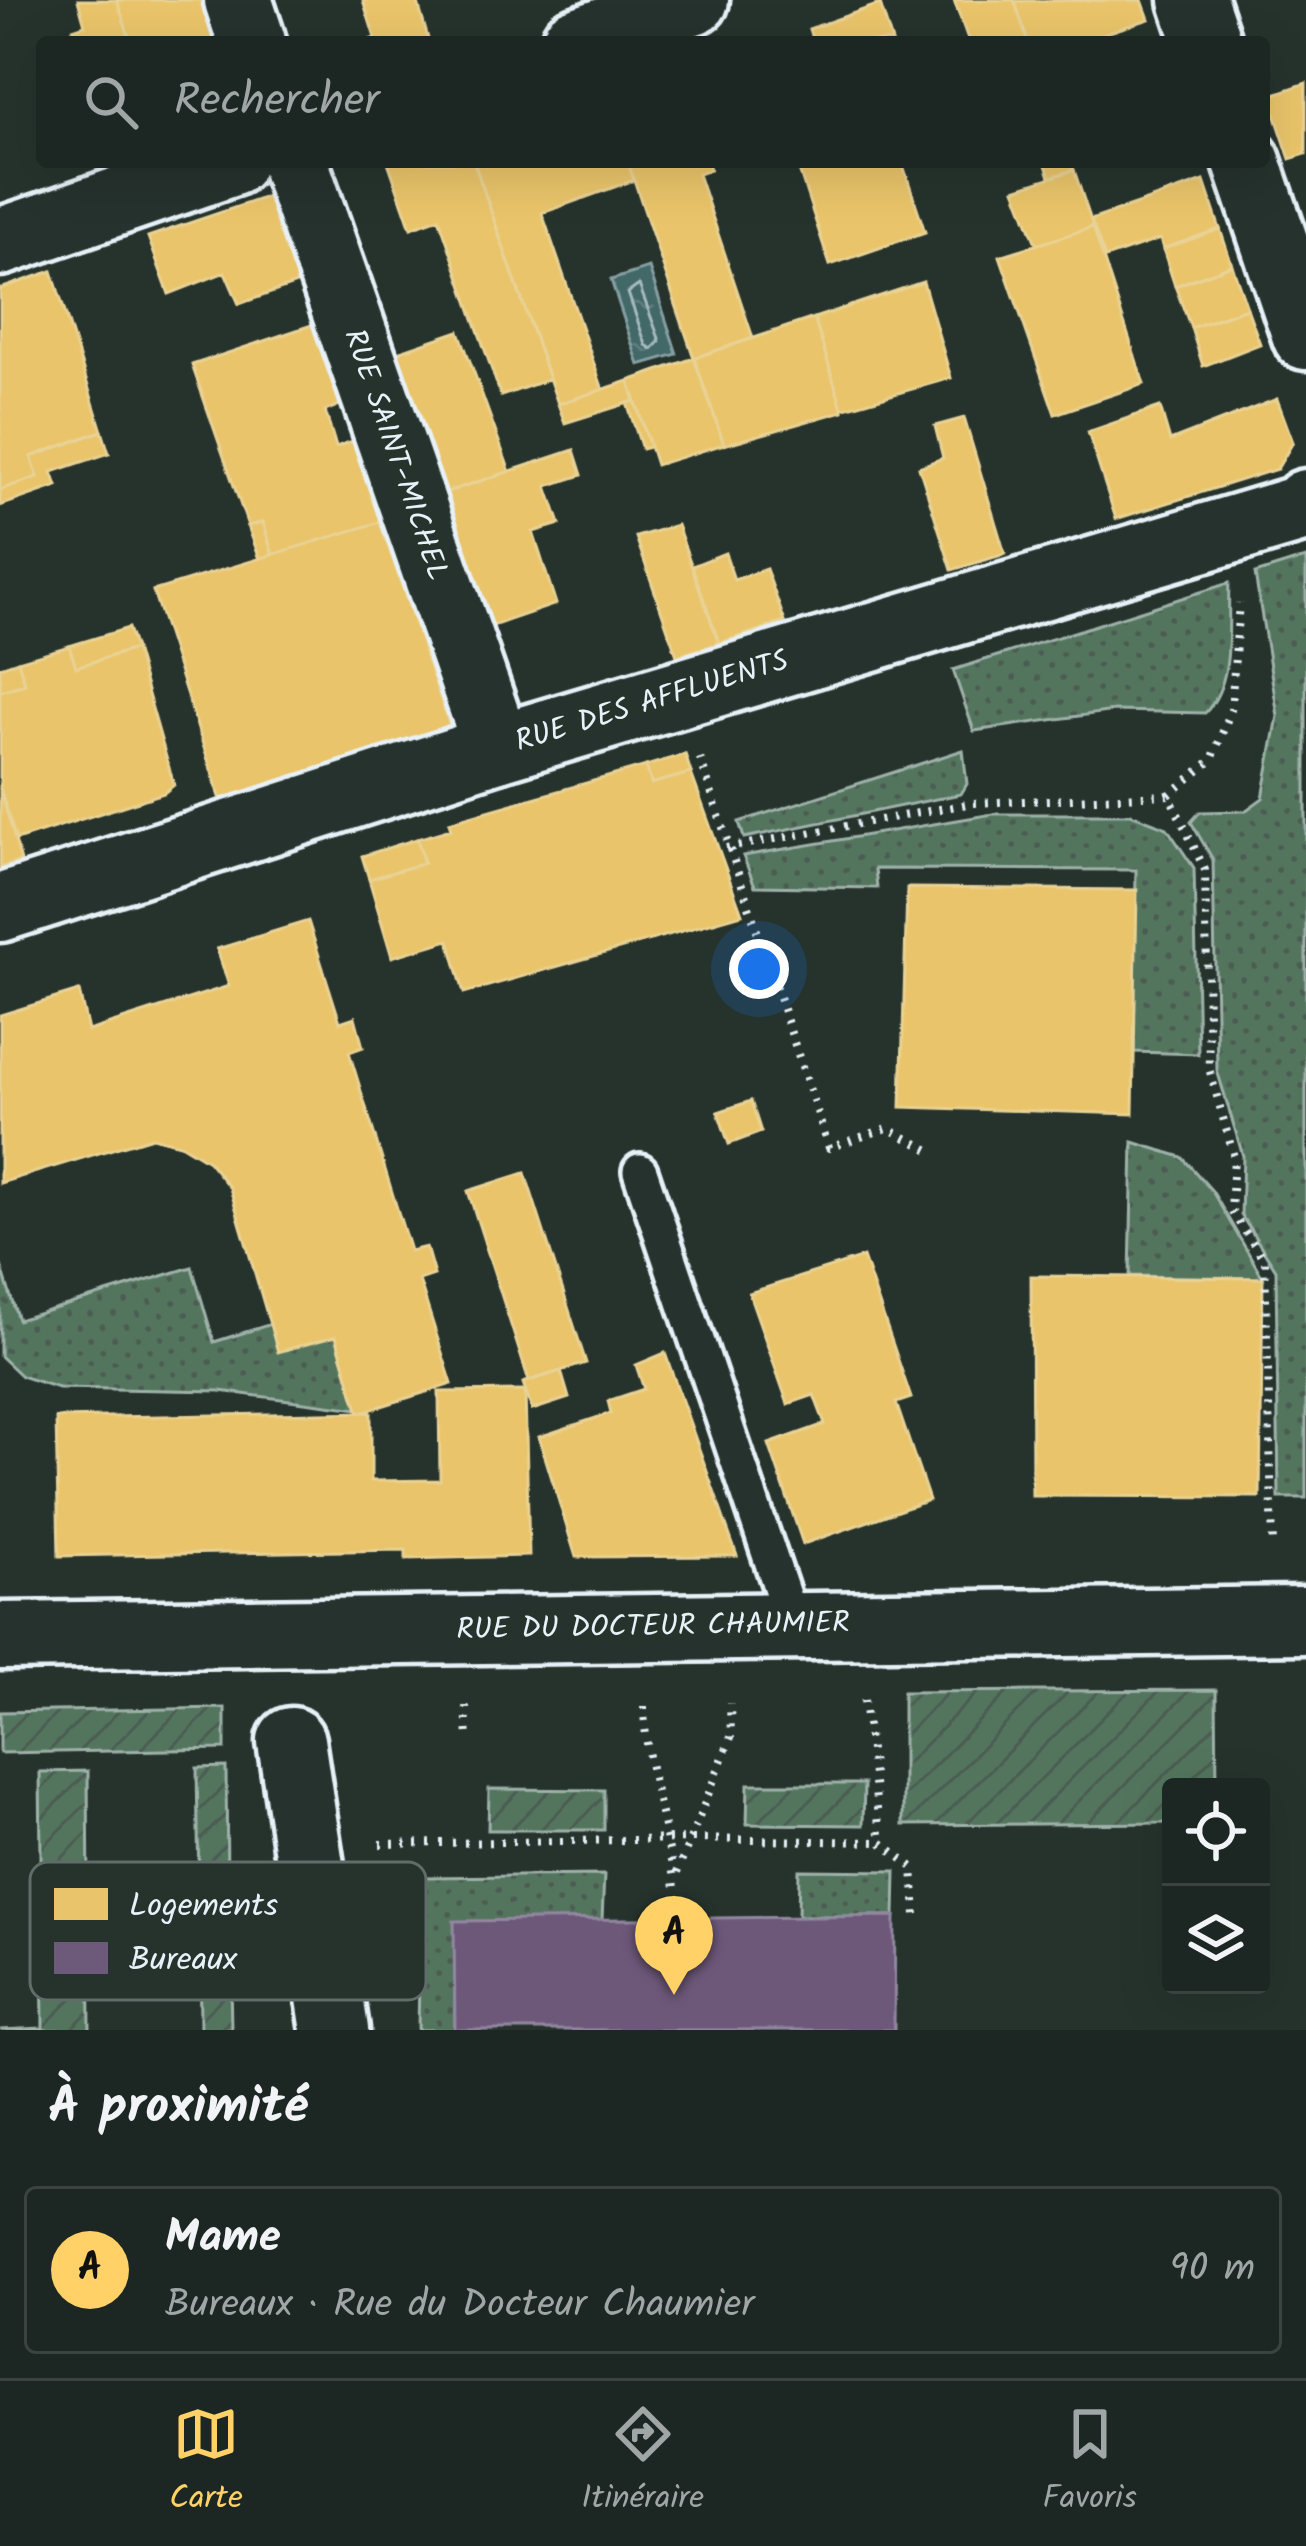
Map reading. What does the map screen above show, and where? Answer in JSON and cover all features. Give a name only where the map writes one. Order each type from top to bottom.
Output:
[{"type":"street","points":[[238,0],[250,36]]},
{"type":"street","points":[[592,36],[695,0]]},
{"type":"street","points":[[1193,0],[1205,36]]},
{"type":"street","points":[[0,242],[215,168]]},
{"type":"street","name":"RUE SAINT-MICHEL","points":[[296,168],[497,748]]},
{"type":"street","points":[[1249,168],[1306,337]]},
{"type":"street","name":"RUE DES AFFLUENTS","points":[[0,908],[497,748],[1284,514],[1306,503]]},
{"type":"street","name":"RUE DU DOCTEUR CHAUMIER","points":[[0,1636],[1291,1620]]},
{"type":"street","points":[[291,1741],[310,1862]]},
{"type":"street","points":[[330,2000],[335,2030]]},
{"type":"lane","points":[[640,1171],[793,1625]]},
{"type":"path","points":[[726,848],[973,803],[1169,795],[1212,760],[1231,710],[1240,601]]},
{"type":"path","points":[[678,694],[829,1148],[887,1128],[932,1150]]},
{"type":"path","points":[[1169,795],[1205,870],[1209,1068],[1234,1157],[1231,1210],[1265,1261],[1291,1620]]},
{"type":"path","points":[[864,1700],[881,1842]]},
{"type":"path","points":[[676,1874],[731,1737],[730,1702]]},
{"type":"path","points":[[466,1706],[468,1739]]},
{"type":"path","points":[[644,1706],[645,1738],[676,1874],[677,1918]]},
{"type":"path","points":[[307,1845],[691,1839],[881,1842],[913,1867],[916,1916]]},
{"type":"green space","points":[[1306,558],[1306,1498],[1279,1498],[1276,1270],[1241,1215],[1243,1156],[1217,1070],[1213,860],[1191,822],[1200,812],[1245,811],[1263,798],[1278,716],[1255,574]]},
{"type":"green space","points":[[1229,583],[1226,669],[1205,713],[1114,711],[974,731],[953,670]]},
{"type":"green space","points":[[963,750],[967,784],[961,794],[744,838],[739,822]]},
{"type":"green space","points":[[993,814],[1131,814],[1167,828],[1194,868],[1198,1054],[1134,1052],[1136,870],[875,869],[877,888],[755,886],[743,856]]},
{"type":"green space","points":[[1133,1142],[1182,1157],[1212,1191],[1263,1278],[1130,1276]]},
{"type":"green space","points":[[0,1262],[18,1320],[192,1267],[214,1342],[271,1324],[336,1336],[358,1409],[220,1391],[58,1388],[21,1376],[0,1356]]},
{"type":"green space","points":[[1216,1690],[1217,1778],[1162,1778],[1162,1823],[903,1825],[903,1692]]},
{"type":"green space","points":[[225,1708],[225,1749],[0,1753],[0,1712]]},
{"type":"green space","points":[[226,1767],[227,1862],[199,1862],[197,1768]]},
{"type":"green space","points":[[88,1771],[89,1862],[41,1862],[40,1772]]},
{"type":"green space","points":[[748,1784],[864,1784],[863,1825],[747,1824]]},
{"type":"green space","points":[[489,1789],[604,1790],[604,1830],[488,1830]]},
{"type":"green space","points":[[799,1870],[896,1871],[895,1916],[798,1916]]},
{"type":"green space","points":[[604,1875],[602,1920],[455,1922],[455,2030],[418,2030],[419,2000],[426,2000],[426,1877]]},
{"type":"green space","points":[[43,2000],[90,2000],[90,2030],[0,2030],[43,2028]]},
{"type":"green space","points":[[200,2000],[230,2000],[231,2030],[200,2030]]},
{"type":"water","points":[[649,268],[677,354],[639,365],[611,280]]},
{"type":"building: Logements","points":[[78,0],[117,0],[129,36],[75,36],[73,29],[85,25]]},
{"type":"building: Logements","points":[[117,0],[201,0],[213,36],[129,36]]},
{"type":"building: Logements","points":[[363,0],[417,0],[427,36],[374,36]]},
{"type":"building: Logements","points":[[954,0],[1014,0],[1026,36],[967,36]]},
{"type":"building: Logements","points":[[1142,0],[1149,19],[1097,36],[1026,36],[1015,1]]},
{"type":"building: Logements","points":[[880,4],[890,36],[811,36],[809,29]]},
{"type":"building: Logements","points":[[1306,83],[1306,154],[1290,159],[1270,96]]},
{"type":"building: Logements","points":[[390,168],[476,168],[549,379],[501,396],[439,218],[411,228]]},
{"type":"building: Logements","points":[[476,168],[630,168],[634,180],[542,213],[603,390],[558,404]]},
{"type":"building: Logements","points":[[630,168],[710,168],[698,174],[753,338],[694,358]]},
{"type":"building: Logements","points":[[798,168],[904,168],[925,232],[830,265]]},
{"type":"building: Logements","points":[[1047,168],[1074,170],[1050,177]]},
{"type":"building: Logements","points":[[1074,170],[1093,227],[1037,246],[1015,189]]},
{"type":"building: Logements","points":[[1204,181],[1220,229],[1163,249],[1160,239],[1105,258],[1091,220]]},
{"type":"building: Logements","points":[[269,196],[299,283],[239,304],[225,272],[169,294],[148,237]]},
{"type":"building: Logements","points":[[1093,227],[1144,384],[1055,414],[1000,256]]},
{"type":"building: Logements","points":[[1220,229],[1232,265],[1175,286],[1163,249]]},
{"type":"building: Logements","points":[[1232,265],[1247,308],[1191,328],[1175,286]]},
{"type":"building: Logements","points":[[52,271],[102,431],[31,457],[38,477],[0,490],[0,289]]},
{"type":"building: Logements","points":[[923,282],[951,378],[842,409],[814,318]]},
{"type":"building: Logements","points":[[1247,308],[1260,344],[1203,366],[1191,328]]},
{"type":"building: Logements","points":[[814,318],[843,411],[724,445],[694,358]]},
{"type":"building: Logements","points":[[312,325],[340,405],[325,411],[336,447],[353,441],[380,522],[273,556],[263,522],[248,526],[192,365]]},
{"type":"building: Logements","points":[[459,331],[510,472],[444,493],[395,353]]},
{"type":"building: Logements","points":[[694,358],[724,444],[656,465],[629,381]]},
{"type":"building: Logements","points":[[629,381],[635,401],[565,423],[558,404]]},
{"type":"building: Logements","points":[[1277,399],[1293,442],[1277,469],[1116,519],[1088,432],[1160,407],[1170,441]]},
{"type":"building: Logements","points":[[635,401],[650,447],[642,449],[627,403]]},
{"type":"building: Logements","points":[[964,418],[1005,554],[952,570],[919,467],[943,458],[935,426]]},
{"type":"building: Logements","points":[[102,431],[109,453],[52,472],[57,486],[0,506],[0,490],[38,477],[31,457]]},
{"type":"building: Logements","points":[[574,450],[582,475],[547,486],[560,524],[533,532],[556,604],[489,627],[444,493]]},
{"type":"building: Logements","points":[[263,522],[273,556],[260,559],[248,526]]},
{"type":"building: Logements","points":[[380,522],[450,727],[221,800],[153,591]]},
{"type":"building: Logements","points":[[677,525],[719,643],[677,656],[636,537]]},
{"type":"building: Logements","points":[[725,553],[734,580],[766,569],[785,622],[719,643],[692,566]]},
{"type":"building: Logements","points":[[128,628],[135,649],[76,667],[69,646]]},
{"type":"building: Logements","points":[[69,646],[76,667],[135,649],[174,785],[164,793],[16,840],[0,788],[0,691],[25,684],[18,661]]},
{"type":"building: Logements","points":[[18,661],[25,684],[0,691],[0,667]]},
{"type":"building: Logements","points":[[685,754],[691,773],[651,784],[646,766]]},
{"type":"building: Logements","points":[[646,766],[651,784],[691,773],[742,914],[464,993],[449,940],[392,957],[369,879],[424,863],[417,839],[451,829],[449,822]]},
{"type":"building: Logements","points":[[0,788],[21,861],[0,868]]},
{"type":"building: Logements","points":[[417,839],[424,863],[369,879],[362,856]]},
{"type":"building: Logements","points":[[907,888],[1137,890],[1133,1114],[901,1107]]},
{"type":"building: Logements","points":[[308,921],[340,1022],[355,1017],[363,1047],[349,1052],[410,1251],[426,1247],[434,1275],[419,1280],[452,1384],[359,1413],[336,1336],[278,1352],[230,1188],[208,1161],[180,1144],[152,1137],[0,1183],[0,1015],[79,991],[88,1031],[229,986],[217,949]]},
{"type":"building: Logements","points":[[751,1101],[761,1132],[729,1144],[718,1112]]},
{"type":"building: Logements","points":[[525,1173],[586,1363],[529,1381],[468,1191]]},
{"type":"building: Logements","points":[[863,1257],[911,1398],[896,1403],[929,1500],[803,1544],[769,1444],[825,1424],[814,1395],[788,1404],[749,1293]]},
{"type":"building: Logements","points":[[1031,1276],[1263,1278],[1260,1497],[1032,1496]]},
{"type":"building: Logements","points":[[665,1353],[737,1556],[576,1557],[539,1437],[611,1413],[608,1401],[644,1389],[636,1365]]},
{"type":"building: Logements","points":[[561,1371],[569,1398],[532,1410],[523,1383]]},
{"type":"building: Logements","points":[[525,1391],[529,1556],[406,1559],[406,1550],[59,1556],[56,1418],[371,1412],[371,1481],[440,1480],[439,1392]]},
{"type":"building: Bureaux","points":[[895,1916],[894,2030],[455,2030],[454,1921]]},
{"type":"place","name":"Mame","points":[[674,1995]]}]
